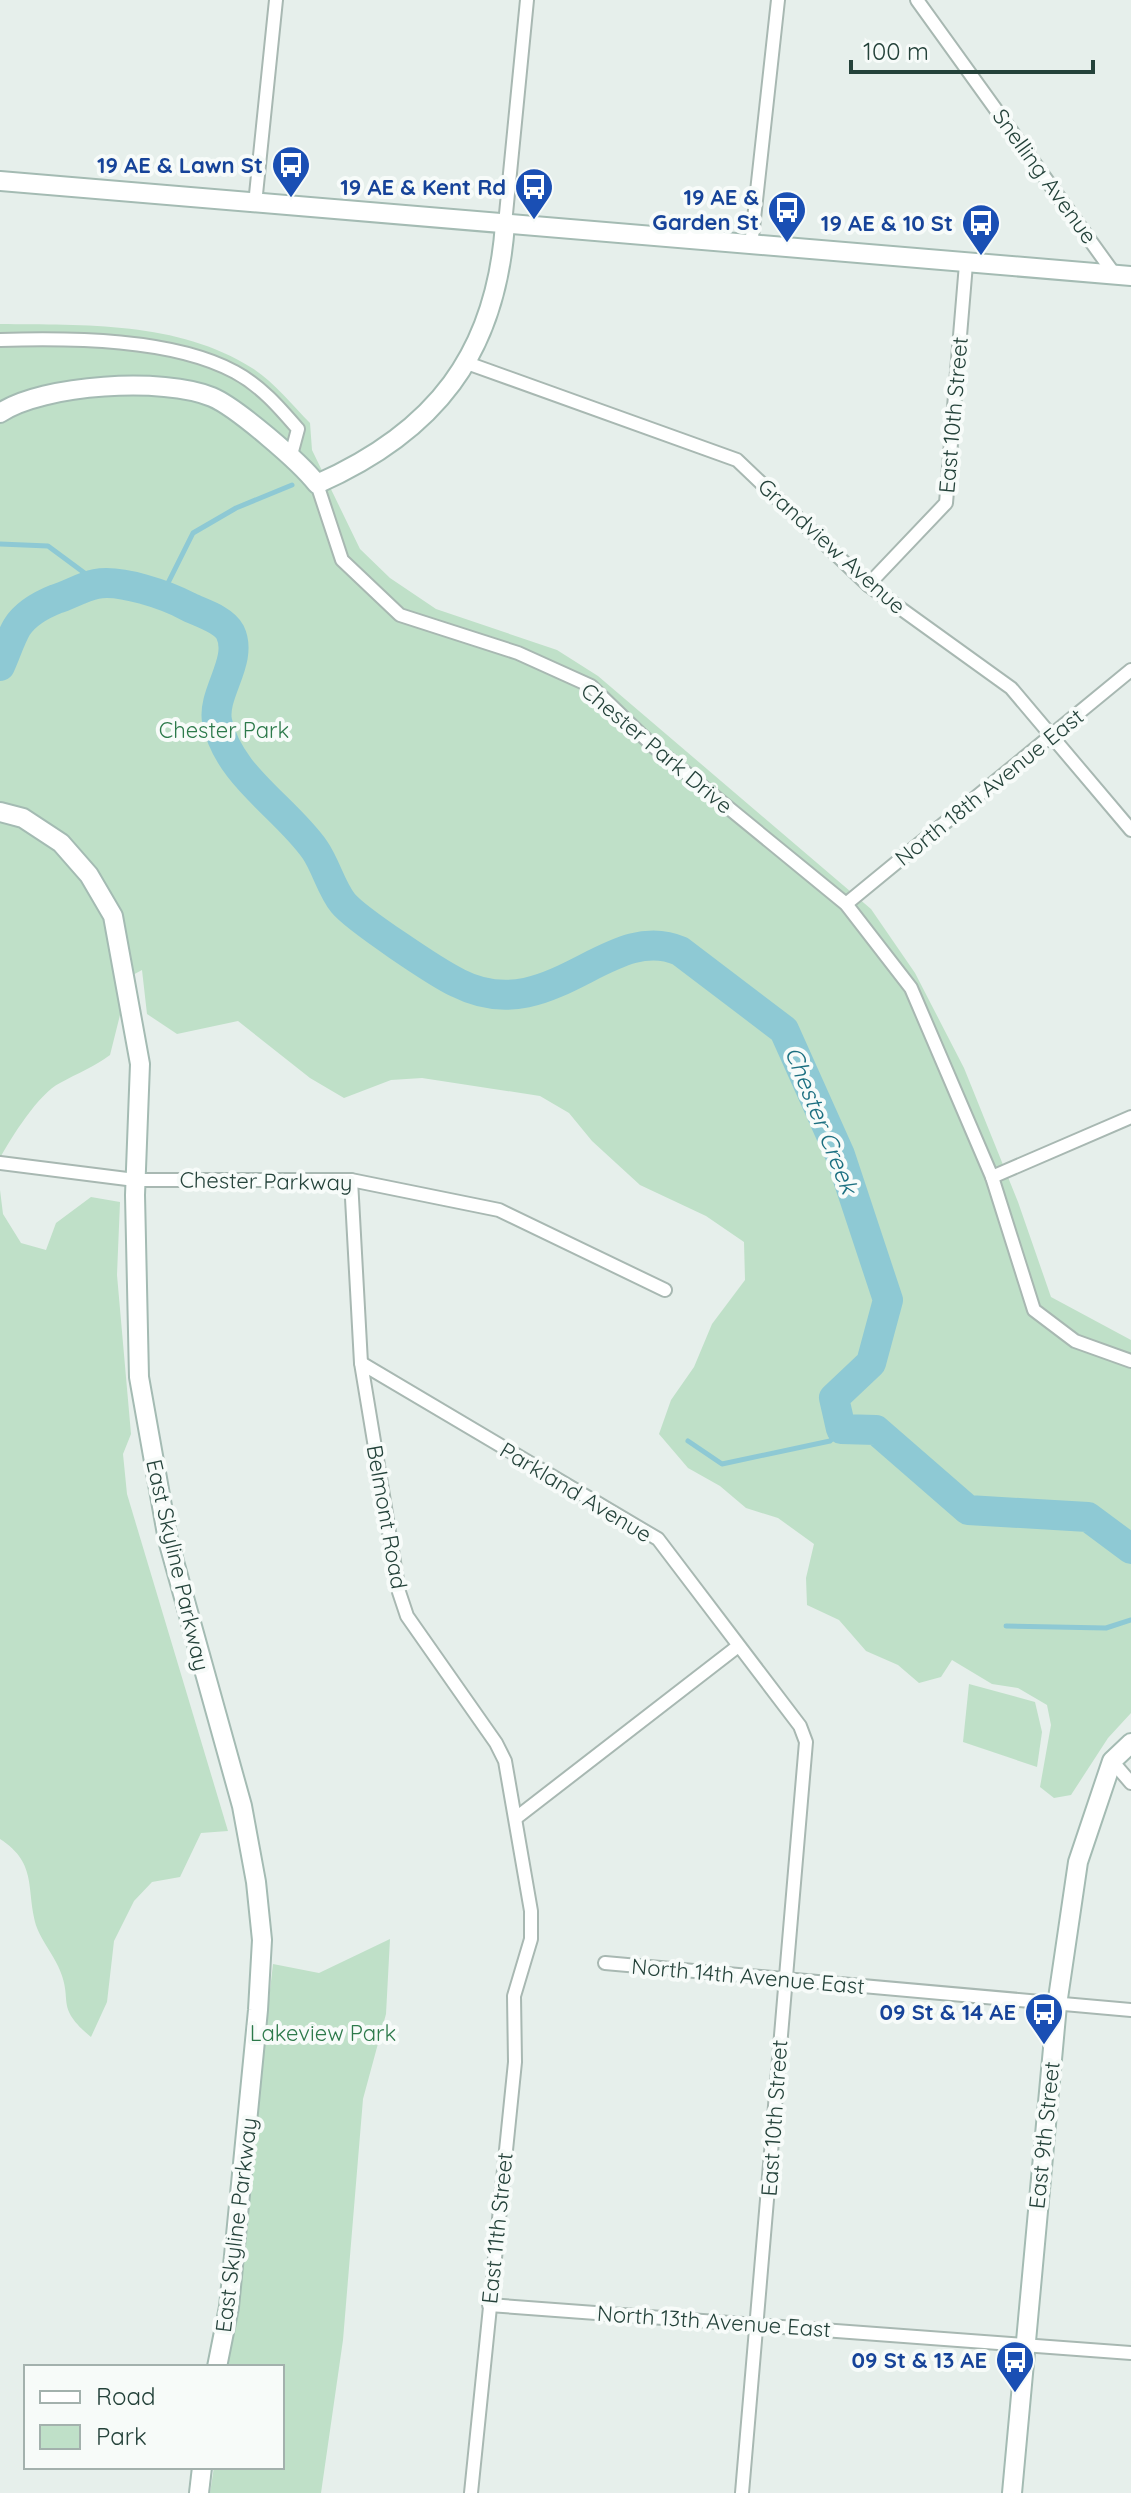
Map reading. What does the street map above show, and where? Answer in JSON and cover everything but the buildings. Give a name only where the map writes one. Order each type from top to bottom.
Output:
[{"type":"street","points":[[255,204],[276,0]]},
{"type":"street","points":[[317,484],[358,465],[402,437],[448,390],[467,363],[489,317],[498,285],[527,0]]},
{"type":"street","points":[[751,246],[778,0]]},
{"type":"street","name":"Snelling Avenue","points":[[917,0],[1123,276]]},
{"type":"street","points":[[0,181],[1123,276]]},
{"type":"street","name":"East 10th Street","points":[[868,585],[946,503],[966,264]]},
{"type":"street","points":[[0,340],[55,338],[123,344],[179,353],[232,370],[272,398],[298,429],[291,455]]},
{"type":"street","name":"Grandview Avenue","points":[[467,363],[737,460],[868,585],[1011,688],[1131,830]]},
{"type":"street","name":"Chester Park Drive","points":[[0,413],[49,393],[165,388],[213,397],[291,455],[317,484],[342,560],[400,615],[518,653],[591,686],[653,746],[846,904],[911,988],[992,1177],[1034,1310],[1075,1341],[1131,1361]]},
{"type":"street","name":"North 18th Avenue East","points":[[846,904],[1131,670]]},
{"type":"street","name":"East Skyline Parkway","points":[[0,812],[23,818],[61,843],[89,875],[113,916],[140,1064],[135,1180],[139,1377],[157,1481],[190,1629],[242,1806],[261,1920],[262,1961],[246,2157],[229,2307],[217,2365]]},
{"type":"street","points":[[992,1177],[1131,1117]]},
{"type":"street","name":"Chester Parkway","points":[[0,1163],[135,1180],[351,1180],[499,1210],[665,1290]]},
{"type":"street","name":"Belmont Road","points":[[351,1180],[361,1363],[399,1592],[407,1616],[496,1743],[505,1761],[531,1911],[531,1939],[524,1964]]},
{"type":"street","name":"Parkland Avenue","points":[[361,1363],[658,1539],[800,1726],[806,1742]]},
{"type":"street","points":[[516,1818],[737,1647]]},
{"type":"street","name":"East 10th Street","points":[[742,2493],[806,1742]]},
{"type":"street","name":"East 9th Street","points":[[1012,2493],[1023,2347],[1057,2005],[1078,1862],[1112,1761],[1131,1743]]},
{"type":"street","points":[[1112,1761],[1131,1783]]},
{"type":"street","name":"North 14th Avenue East","points":[[605,1963],[1131,2010]]},
{"type":"street","name":"East 11th Street","points":[[471,2493],[515,2062],[514,1996],[524,1964]]},
{"type":"street","name":"North 13th Avenue East","points":[[489,2305],[1131,2353]]},
{"type":"street","points":[[199,2493],[202,2469]]},
{"type":"green space","name":"Chester Park","points":[[0,324],[97,326],[162,334],[193,341],[260,373],[310,423],[312,450],[360,549],[390,578],[436,609],[557,650],[598,676],[871,909],[915,973],[964,1068],[1018,1202],[1051,1297],[1131,1340],[1131,1713],[1108,1738],[1071,1795],[1054,1798],[1040,1787],[1051,1725],[1047,1705],[1018,1688],[992,1684],[952,1660],[941,1677],[919,1683],[898,1665],[866,1651],[839,1620],[807,1605],[806,1578],[814,1544],[778,1518],[746,1508],[720,1486],[688,1468],[659,1434],[671,1400],[694,1367],[712,1324],[745,1280],[744,1242],[706,1216],[640,1185],[592,1141],[569,1113],[540,1096],[422,1078],[391,1080],[344,1098],[310,1078],[238,1021],[177,1034],[147,1014],[142,970],[116,984],[121,1011],[110,1055],[43,1096],[0,1158]]},
{"type":"green space","points":[[0,1190],[3,1214],[21,1243],[46,1250],[56,1223],[91,1197],[120,1202],[117,1275],[131,1434],[123,1454],[127,1494],[228,1831],[201,1833],[180,1877],[152,1882],[134,1901],[114,1941],[107,2002],[91,2037],[68,2010],[63,1978],[37,1928],[26,1868],[21,1858],[0,1839]]},
{"type":"green space","points":[[969,1684],[1035,1702],[1042,1732],[1037,1767],[963,1742]]},
{"type":"green space","name":"Lakeview Park","points":[[390,1939],[386,2014],[363,2099],[343,2340],[321,2493],[210,2493],[214,2469],[284,2469],[284,2365],[227,2365],[273,1964],[319,1973]]},
{"type":"waterway","points":[[163,593],[193,533],[236,508],[292,485]]},
{"type":"waterway","points":[[0,544],[48,546],[98,583]]},
{"type":"waterway","name":"Chester Creek","points":[[0,666],[17,627],[29,614],[50,601],[96,584],[143,589],[211,617],[227,627],[233,643],[231,665],[217,710],[223,741],[245,775],[315,850],[343,903],[380,933],[458,983],[491,994],[522,993],[550,985],[628,950],[654,945],[680,951],[784,1030],[840,1155],[888,1300],[871,1363],[834,1398],[841,1429],[876,1430],[968,1510],[1088,1517],[1131,1549]]},
{"type":"waterway","points":[[688,1441],[722,1464],[830,1441],[841,1429]]},
{"type":"waterway","points":[[1006,1626],[1106,1628],[1131,1620]]},
{"type":"place","name":"19 AE & Lawn St","points":[[291,199]]},
{"type":"place","name":"19 AE & Kent Rd","points":[[534,221]]},
{"type":"place","name":"19 AE & Garden St","points":[[787,244]]},
{"type":"place","name":"19 AE & 10 St","points":[[981,257]]},
{"type":"place","name":"09 St & 14 AE","points":[[1044,2046]]},
{"type":"place","name":"09 St & 13 AE","points":[[1015,2394]]}]
